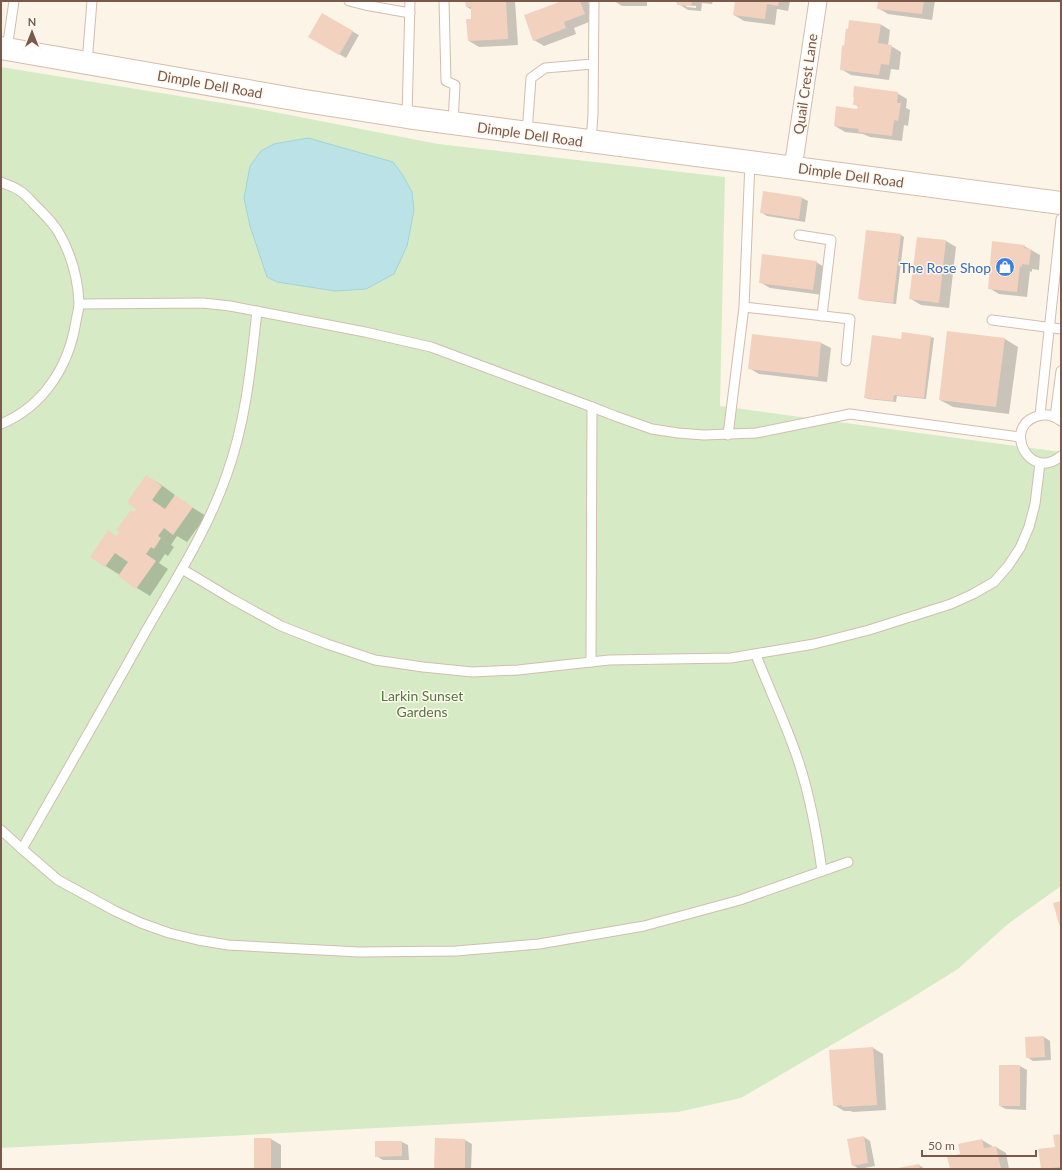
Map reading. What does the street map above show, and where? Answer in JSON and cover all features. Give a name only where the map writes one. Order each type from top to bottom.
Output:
[{"type":"street","name":"Quail Crest Lane","points":[[793,168],[818,1]]},
{"type":"street","name":"Dimple Dell Road","points":[[4,49],[407,117],[1061,204]]},
{"type":"lane","points":[[4,49],[14,1]]},
{"type":"lane","points":[[87,63],[92,1]]},
{"type":"lane","points":[[349,1],[410,13]]},
{"type":"lane","points":[[407,117],[410,1]]},
{"type":"lane","points":[[444,1],[446,81],[455,85],[453,123]]},
{"type":"lane","points":[[591,142],[593,114],[594,1]]},
{"type":"lane","points":[[527,134],[532,78],[545,68],[593,64]]},
{"type":"lane","points":[[728,435],[744,307],[750,162]]},
{"type":"lane","points":[[1,182],[21,191],[59,232],[69,255],[76,281],[79,304],[74,334],[58,375],[48,389],[31,405],[8,421],[1,424]]},
{"type":"lane","points":[[1040,415],[1049,327],[1058,268],[1061,219]]},
{"type":"lane","points":[[799,235],[831,240],[822,316]]},
{"type":"lane","points":[[79,304],[203,302],[257,311],[431,346],[615,416],[652,429],[678,433],[704,435],[756,433],[850,414],[1020,438]]},
{"type":"lane","points":[[744,307],[850,319],[846,361]]},
{"type":"lane","points":[[22,849],[182,569],[211,515],[228,473],[240,430],[251,370],[257,311]]},
{"type":"lane","points":[[992,320],[1061,329]]},
{"type":"lane","points":[[1061,371],[1058,419],[1048,415],[1040,415],[1032,418],[1026,423],[1020,438],[1024,453],[1040,463],[1047,464],[1053,462],[1061,456]]},
{"type":"lane","points":[[1043,384],[1059,387]]},
{"type":"lane","points":[[591,662],[592,407]]},
{"type":"lane","points":[[182,569],[281,626],[326,644],[375,660],[423,668],[472,672],[525,669],[609,660],[731,658],[756,655],[814,644],[869,630],[951,604],[994,582],[1008,566],[1020,548],[1029,527],[1035,504],[1040,463]]},
{"type":"lane","points":[[756,655],[792,743],[808,791],[822,871]]},
{"type":"lane","points":[[1,830],[58,880],[115,911],[141,923],[169,933],[228,945],[359,952],[456,951],[539,944],[644,926],[740,900],[848,862]]},
{"type":"green space","name":"Larkin Sunset Gardens","points":[[1,67],[259,109],[438,144],[725,177],[720,406],[1061,452],[1061,886],[1008,924],[958,969],[905,1002],[741,1098],[678,1112],[1,1148]]},
{"type":"water","points":[[308,138],[393,162],[412,192],[414,210],[407,246],[394,274],[366,289],[335,291],[277,282],[267,277],[250,226],[244,198],[250,166],[261,151],[274,144]]},
{"type":"building","points":[[465,1],[506,1],[508,39],[468,41],[466,19],[471,19],[471,7],[466,7]]},
{"type":"building","points":[[562,1],[580,1],[585,14],[564,22],[566,28],[533,41],[524,15]]},
{"type":"building","points":[[677,1],[692,1],[691,6],[677,5]]},
{"type":"building","points":[[735,1],[779,1],[778,6],[767,4],[765,19],[733,15]]},
{"type":"building","points":[[878,1],[924,1],[922,14],[877,9]]},
{"type":"building","points":[[322,13],[353,31],[339,55],[308,37]]},
{"type":"building","points":[[849,20],[881,24],[878,43],[892,45],[889,65],[881,64],[879,75],[840,70],[842,45],[844,46],[846,28],[848,29]]},
{"type":"building","points":[[854,86],[898,92],[897,103],[901,103],[898,121],[894,120],[892,136],[858,132],[859,129],[834,126],[836,106],[857,109],[858,105],[853,105]]},
{"type":"building","points":[[763,191],[802,197],[799,219],[760,213]]},
{"type":"building","points":[[866,230],[901,234],[893,303],[858,299]]},
{"type":"building","points":[[917,237],[946,240],[939,303],[909,299]]},
{"type":"building","name":"The Rose Shop","points":[[992,241],[1025,245],[1024,248],[1031,249],[1029,265],[1022,264],[1022,267],[1020,266],[1017,292],[988,289]]},
{"type":"building","points":[[762,254],[817,261],[813,290],[759,283]]},
{"type":"building","points":[[947,331],[1005,338],[996,407],[939,400]]},
{"type":"building","points":[[902,332],[931,336],[924,398],[894,395],[893,401],[864,398],[872,335],[901,339]]},
{"type":"building","points":[[752,334],[821,342],[818,377],[748,369]]},
{"type":"building","points":[[146,475],[162,486],[152,500],[165,509],[175,495],[193,507],[173,535],[164,528],[158,536],[161,538],[154,549],[151,547],[146,554],[156,561],[136,589],[118,576],[128,562],[115,553],[105,567],[90,557],[108,530],[116,536],[120,533],[116,530],[131,510],[134,512],[136,509],[127,502]]},
{"type":"building","points":[[1061,901],[1061,931],[1053,903]]},
{"type":"building","points":[[1044,1036],[1045,1057],[1026,1058],[1025,1037]]},
{"type":"building","points":[[873,1047],[877,1105],[842,1107],[842,1105],[833,1106],[829,1050]]},
{"type":"building","points":[[999,1065],[1020,1065],[1020,1106],[999,1106]]},
{"type":"building","points":[[1061,1134],[1061,1167],[1041,1169],[1038,1149],[1055,1147],[1053,1135]]},
{"type":"building","points":[[864,1136],[868,1163],[852,1166],[847,1139]]},
{"type":"building","points":[[254,1138],[271,1138],[271,1169],[254,1169]]},
{"type":"building","points":[[435,1138],[465,1139],[465,1169],[434,1169]]},
{"type":"building","points":[[982,1139],[984,1148],[996,1146],[1001,1169],[950,1169],[947,1157],[960,1154],[958,1144]]},
{"type":"building","points":[[375,1141],[402,1141],[402,1156],[375,1157]]},
{"type":"building","points":[[919,1164],[920,1169],[898,1169],[898,1168]]},
{"type":"place","name":"The Rose Shop","points":[[1005,267]]}]
